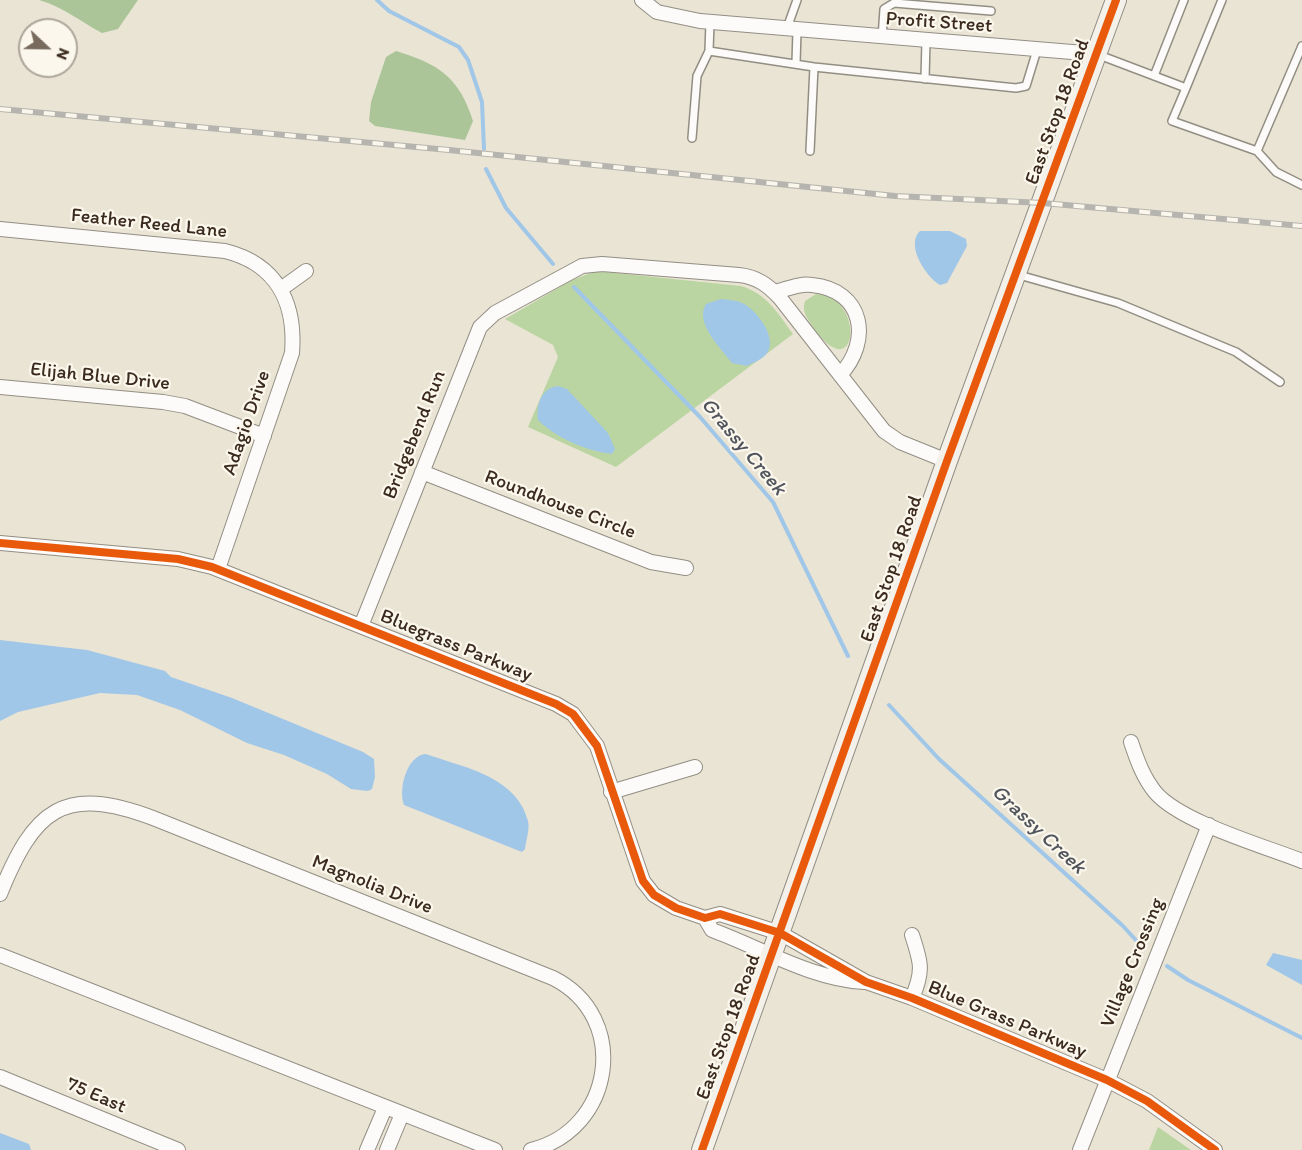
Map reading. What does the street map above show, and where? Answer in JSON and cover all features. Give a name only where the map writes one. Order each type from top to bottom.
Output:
[{"type":"street","name":"Profit Street","points":[[642,0],[657,12],[710,22],[792,31],[1096,54]]},
{"type":"street","name":"East Stop 18 Road","points":[[702,1150],[946,461],[1116,0]]},
{"type":"street","name":"Feather Reed Lane","points":[[0,229],[225,251],[258,265],[281,289]]},
{"type":"street","name":"Bridgebend Run","points":[[361,626],[480,327],[495,313],[582,266],[603,264],[739,275],[758,280],[775,292]]},
{"type":"street","points":[[281,289],[306,272]]},
{"type":"street","points":[[840,375],[855,355],[860,332],[859,322],[851,304],[832,290],[810,284],[775,292],[840,375],[891,437],[946,461]]},
{"type":"street","name":"Adagio Drive","points":[[218,569],[292,352],[293,330],[290,309],[281,289]]},
{"type":"street","name":"Elijah Blue Drive","points":[[0,387],[185,406],[264,436]]},
{"type":"street","name":"Roundhouse Circle","points":[[422,472],[651,562],[687,568]]},
{"type":"street","name":"Bluegrass Parkway","points":[[0,543],[178,559],[218,569],[564,708],[583,725],[597,746],[643,881],[654,895],[676,908],[705,918],[720,914],[780,933]]},
{"type":"street","points":[[1131,742],[1142,774],[1156,793],[1173,807],[1209,825],[1302,861]]},
{"type":"street","points":[[611,792],[695,767]]},
{"type":"street","name":"Magnolia Drive","points":[[0,894],[20,848],[41,822],[69,806],[89,803],[109,804],[153,818],[553,978],[572,989],[594,1016],[602,1036],[603,1070],[591,1104],[576,1128],[555,1142],[531,1150]]},
{"type":"street","name":"Village Crossing","points":[[1080,1150],[1209,825]]},
{"type":"street","name":"Bluegrass Parkway","points":[[705,918],[712,930],[772,955]]},
{"type":"street","name":"Blue Grass Parkway","points":[[780,933],[866,982],[912,998],[1107,1080],[1147,1101],[1215,1150]]},
{"type":"street","points":[[912,935],[920,959],[921,979],[912,998]]},
{"type":"street","points":[[0,955],[495,1150]]},
{"type":"street","name":"Blue Grass Parkway","points":[[772,955],[843,981],[866,982]]},
{"type":"street","name":"75 East","points":[[0,1077],[178,1150]]},
{"type":"street","points":[[367,1150],[385,1108]]},
{"type":"street","points":[[387,1150],[402,1114]]},
{"type":"lane","points":[[796,63],[792,31],[797,0]]},
{"type":"lane","points":[[1154,76],[1184,0]]},
{"type":"lane","points":[[1222,0],[1172,121],[1257,151],[1276,172],[1302,185]]},
{"type":"lane","points":[[882,38],[884,9],[894,3],[957,4],[991,11]]},
{"type":"lane","points":[[692,138],[697,76],[709,51],[710,22]]},
{"type":"lane","points":[[925,79],[926,41]]},
{"type":"lane","points":[[1257,151],[1302,46]]},
{"type":"lane","points":[[709,51],[814,67],[1016,88],[1026,86],[1037,50]]},
{"type":"lane","points":[[1096,54],[1186,88]]},
{"type":"lane","points":[[810,151],[814,67]]},
{"type":"lane","points":[[1016,274],[1118,303],[1236,352],[1280,382]]},
{"type":"green space","points":[[39,0],[138,0],[118,29],[102,33],[64,10]]},
{"type":"green space","points":[[396,51],[436,67],[454,83],[473,121],[465,140],[375,126],[369,121],[371,102],[386,57]]},
{"type":"green space","points":[[596,271],[741,286],[765,299],[793,334],[616,467],[528,427],[558,357],[553,345],[505,319],[572,280]]},
{"type":"green space","points":[[816,294],[832,298],[843,309],[849,322],[850,334],[847,345],[840,349],[829,345],[806,316],[805,301]]},
{"type":"green space","points":[[1158,1127],[1191,1150],[1149,1150]]},
{"type":"water","points":[[920,231],[950,231],[966,239],[967,246],[947,283],[940,285],[935,281],[919,260],[915,244]]},
{"type":"water","points":[[721,299],[739,302],[749,307],[755,312],[768,333],[770,347],[767,353],[747,366],[732,363],[706,327],[703,311],[706,304]]},
{"type":"water","points":[[558,386],[567,389],[608,433],[615,449],[612,454],[572,443],[545,427],[538,420],[541,398],[547,390]]},
{"type":"water","points":[[0,640],[87,650],[165,671],[171,677],[232,698],[363,752],[374,759],[375,777],[372,789],[368,791],[351,789],[327,774],[284,755],[247,743],[180,710],[137,695],[100,693],[18,712],[0,721]]},
{"type":"water","points":[[426,754],[471,769],[500,783],[512,793],[522,806],[528,821],[525,849],[522,852],[404,805],[403,782],[409,766],[419,756]]},
{"type":"water","points":[[1273,953],[1302,960],[1302,985],[1266,965]]},
{"type":"water","points":[[0,1133],[29,1144],[31,1150],[0,1150]]},
{"type":"waterway","name":"Grassy Creek","points":[[377,0],[389,11],[459,47],[468,60],[482,102],[484,149]]},
{"type":"waterway","name":"Grassy Creek","points":[[486,169],[506,208],[553,264]]},
{"type":"waterway","name":"Grassy Creek","points":[[574,287],[700,417],[773,502],[848,656]]},
{"type":"waterway","name":"Grassy Creek","points":[[889,705],[939,759],[1123,926],[1144,949]]},
{"type":"waterway","name":"Grassy Creek","points":[[1167,966],[1188,980],[1302,1038]]},
{"type":"railway","points":[[0,109],[449,150],[895,196],[1043,203],[1302,226]]},
{"type":"cycle path","points":[[702,1150],[947,461],[1116,0]]},
{"type":"cycle path","points":[[0,543],[178,559],[212,567],[556,704],[573,714],[597,746],[643,881],[654,895],[676,908],[705,918],[720,914],[780,933],[866,982],[912,998],[1107,1080],[1147,1101],[1215,1150]]}]
